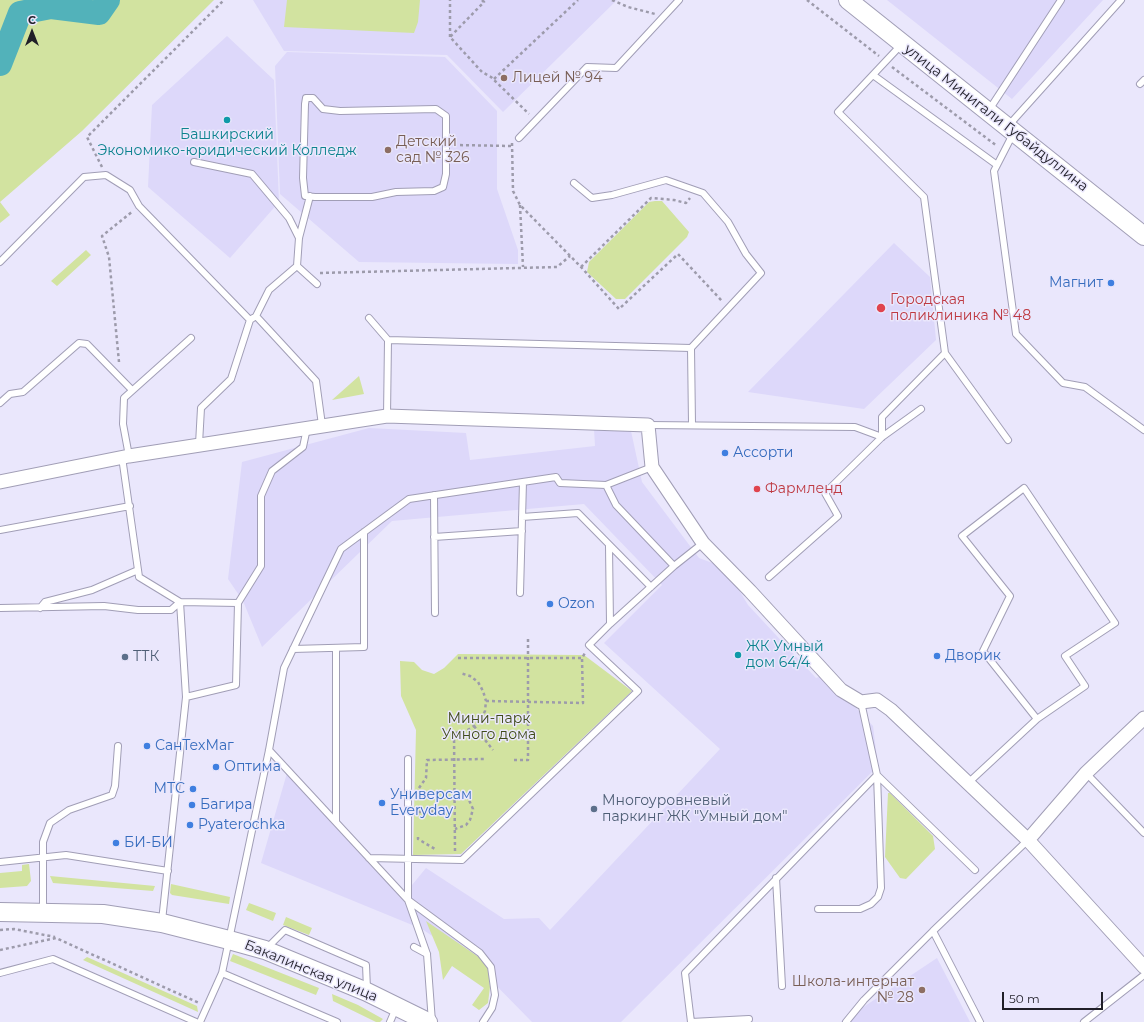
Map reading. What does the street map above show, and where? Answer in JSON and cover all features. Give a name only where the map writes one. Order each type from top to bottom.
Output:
[{"type":"main road","name":"улица Минигали Губайдуллина","points":[[848,0],[901,44],[1011,129],[1144,236]]},
{"type":"main road","name":"Бакалинская улица","points":[[0,912],[103,914],[162,923],[229,940],[265,950],[368,992],[393,1014],[428,1022]]},
{"type":"street","points":[[0,482],[126,456],[307,428],[322,424],[387,416],[648,424],[652,467],[703,543],[750,591],[841,690],[860,702],[877,700],[890,710],[1028,840],[1144,967]]},
{"type":"street","points":[[1028,840],[1086,773],[1144,718]]},
{"type":"lane","points":[[518,138],[587,67],[616,68],[679,0]]},
{"type":"lane","points":[[988,111],[1061,0]]},
{"type":"lane","points":[[1122,0],[1011,129],[1004,152],[994,171],[1016,334],[1063,383],[1085,387],[1144,430]]},
{"type":"lane","points":[[901,44],[838,112],[924,197],[945,352],[1008,440]]},
{"type":"lane","points":[[873,74],[998,165]]},
{"type":"lane","points":[[306,98],[313,98],[324,109],[340,111],[436,109],[446,116],[446,145],[446,174],[443,187],[434,191],[396,192],[372,197],[305,196],[303,178],[304,104],[306,98]]},
{"type":"lane","points":[[194,162],[252,174],[288,218],[299,238]]},
{"type":"lane","points":[[0,262],[84,177],[106,174],[130,190],[139,206],[250,320]]},
{"type":"lane","points":[[574,183],[592,198],[612,195],[666,180],[703,193],[728,222],[746,254],[761,273],[690,348],[692,424]]},
{"type":"lane","points":[[199,444],[201,408],[230,379],[250,320],[256,316],[269,290],[297,266],[299,238],[310,196]]},
{"type":"lane","points":[[297,266],[317,284]]},
{"type":"lane","points":[[256,316],[316,382],[322,424]]},
{"type":"lane","points":[[369,318],[388,340],[387,416]]},
{"type":"lane","points":[[191,338],[124,398],[122,424],[139,577],[180,602],[238,603]]},
{"type":"lane","points":[[388,340],[690,348]]},
{"type":"lane","points":[[0,403],[10,394],[23,392],[79,343],[87,344],[132,390]]},
{"type":"lane","points":[[882,437],[882,417],[945,352]]},
{"type":"lane","points":[[769,576],[838,516],[825,493],[882,437],[920,409]]},
{"type":"lane","points":[[648,424],[855,427],[882,437]]},
{"type":"lane","points":[[186,696],[236,685],[238,603],[261,566],[261,496],[272,471],[303,447],[307,428]]},
{"type":"lane","points":[[200,1022],[222,973],[269,750],[284,668],[341,549],[409,499],[556,477],[560,484],[606,485],[652,467]]},
{"type":"lane","points":[[520,593],[523,482]]},
{"type":"lane","points":[[606,485],[616,505],[674,566]]},
{"type":"lane","points":[[967,784],[1037,719],[1085,686],[1066,656],[1115,623],[1024,488],[962,536],[1010,596],[983,651],[1037,719]]},
{"type":"lane","points":[[434,495],[435,613]]},
{"type":"lane","points":[[0,530],[130,506]]},
{"type":"lane","points":[[522,517],[578,513],[651,587]]},
{"type":"lane","points":[[434,537],[522,531]]},
{"type":"lane","points":[[293,648],[364,647],[364,532]]},
{"type":"lane","points":[[369,858],[462,860],[638,691],[589,645],[674,566],[703,543]]},
{"type":"lane","points":[[609,546],[610,624]]},
{"type":"lane","points":[[40,608],[45,602],[92,590],[138,570]]},
{"type":"lane","points":[[0,608],[104,606],[138,610],[171,610],[180,602]]},
{"type":"lane","points":[[162,923],[186,696],[180,602]]},
{"type":"lane","points":[[336,648],[336,822]]},
{"type":"lane","points":[[818,909],[860,909],[871,904],[878,897],[881,888],[876,775],[860,702]]},
{"type":"lane","points":[[43,912],[43,842],[50,823],[69,810],[112,795],[115,786],[118,746]]},
{"type":"lane","points":[[269,750],[408,900],[480,953],[491,967],[495,995],[492,1008],[484,1022]]},
{"type":"lane","points":[[408,759],[408,900],[427,954],[432,1022]]},
{"type":"lane","points":[[1086,773],[1144,833]]},
{"type":"lane","points":[[876,775],[975,870]]},
{"type":"lane","points":[[748,1019],[691,1022],[684,973],[876,775]]},
{"type":"lane","points":[[846,1022],[864,1000],[933,931],[1028,840]]},
{"type":"lane","points":[[0,862],[66,855],[168,870]]},
{"type":"lane","points":[[776,878],[782,986]]},
{"type":"lane","points":[[265,950],[285,930],[366,965],[368,992]]},
{"type":"lane","points":[[933,931],[980,1022]]},
{"type":"lane","points":[[414,947],[427,954]]},
{"type":"lane","points":[[0,973],[53,959],[196,1022]]},
{"type":"lane","points":[[222,973],[338,1022]]},
{"type":"lane","points":[[1084,1022],[1144,975]]},
{"type":"path","points":[[106,174],[87,137],[224,0]]},
{"type":"path","points":[[450,0],[450,37],[482,72],[494,79],[535,120]]},
{"type":"path","points":[[450,37],[484,2],[482,0]]},
{"type":"path","points":[[494,79],[578,0]]},
{"type":"path","points":[[612,0],[621,5],[651,12],[663,18]]},
{"type":"path","points":[[807,0],[1004,152]]},
{"type":"path","points":[[518,138],[513,141],[512,146],[514,191],[520,205],[524,267]]},
{"type":"path","points":[[446,145],[512,146]]},
{"type":"path","points":[[581,267],[651,198],[674,200],[686,203],[698,191]]},
{"type":"path","points":[[520,205],[581,267],[619,309],[678,254],[728,307]]},
{"type":"path","points":[[120,378],[109,257],[102,236],[139,206]]},
{"type":"path","points":[[305,274],[557,267],[570,256]]},
{"type":"path","points":[[514,760],[528,760],[528,636]]},
{"type":"path","points":[[486,701],[583,703],[582,658],[589,645]]},
{"type":"path","points":[[458,658],[582,658]]},
{"type":"path","points":[[455,852],[454,733],[466,731],[474,726],[484,711],[486,701],[484,691],[478,682],[470,676],[460,673]]},
{"type":"path","points":[[474,726],[493,750]]},
{"type":"path","points":[[419,793],[419,787],[426,778],[427,760],[484,759]]},
{"type":"path","points":[[454,793],[463,794],[468,798],[473,809],[473,815],[466,825],[454,829]]},
{"type":"path","points":[[418,805],[418,818]]},
{"type":"path","points":[[418,812],[454,811]]},
{"type":"path","points":[[418,832],[418,839],[438,851]]},
{"type":"path","points":[[0,930],[14,929],[56,938],[207,1007]]},
{"type":"path","points":[[0,950],[56,938]]},
{"type":"shaded area","name":"Лицей № 94","points":[[253,0],[617,0],[503,112],[447,55],[284,51]]},
{"type":"shaded area","points":[[887,0],[1103,0],[1012,99]]},
{"type":"shaded area","points":[[227,36],[274,80],[279,202],[230,258],[148,187],[152,105]]},
{"type":"shaded area","name":"Детский сад № 326","points":[[287,52],[445,57],[497,111],[497,189],[518,250],[518,264],[359,262],[280,194],[275,66]]},
{"type":"shaded area","name":"Городская поликлиника № 48","points":[[894,243],[930,277],[936,340],[864,409],[748,392]]},
{"type":"shaded area","points":[[369,428],[466,433],[470,460],[595,446],[594,429],[631,431],[642,482],[699,558],[726,568],[748,605],[816,678],[825,675],[873,726],[878,766],[621,1022],[532,1022],[479,968],[422,929],[261,863],[287,773],[403,896],[426,868],[504,919],[539,918],[550,930],[720,749],[604,643],[662,585],[584,504],[392,521],[262,647],[243,601],[228,579],[242,462]]},
{"type":"shaded area","name":"Школа-интернат № 28","points":[[937,958],[970,1022],[841,1022]]},
{"type":"green space","points":[[0,0],[214,0],[82,131],[0,202]]},
{"type":"green space","points":[[287,0],[420,0],[418,22],[414,33],[284,27]]},
{"type":"green space","points":[[662,201],[689,232],[687,237],[625,299],[616,299],[587,272],[589,262],[649,202]]},
{"type":"green space","points":[[0,202],[10,215],[0,223]]},
{"type":"green space","points":[[86,250],[91,255],[57,286],[51,281]]},
{"type":"green space","points":[[359,376],[364,394],[332,400]]},
{"type":"green space","name":"Мини-парк Умного дома","points":[[458,654],[584,655],[632,691],[461,854],[413,855],[416,730],[401,696],[400,661],[414,662],[422,670],[434,674],[444,668]]},
{"type":"green space","points":[[888,793],[890,793],[933,836],[935,849],[906,879],[900,878],[885,857]]},
{"type":"green space","points":[[29,864],[31,881],[27,886],[0,888],[0,873],[22,871],[22,865]]},
{"type":"green space","points":[[50,876],[155,886],[153,891],[53,883]]},
{"type":"green space","points":[[171,884],[230,897],[229,904],[172,895],[170,893]]},
{"type":"green space","points":[[249,903],[276,913],[273,921],[246,910]]},
{"type":"green space","points":[[286,917],[312,928],[309,935],[283,925]]},
{"type":"green space","points":[[426,921],[483,960],[488,969],[490,987],[488,1003],[479,1010],[472,1005],[484,988],[452,966],[443,980],[439,952]]},
{"type":"green space","points":[[233,954],[319,988],[316,995],[230,961]]},
{"type":"green space","points":[[87,957],[197,1006],[198,1012],[83,960]]},
{"type":"green space","points":[[332,994],[358,1005],[383,1019],[380,1022],[376,1022],[333,1001]]},
{"type":"waterway","points":[[0,64],[20,13],[51,7],[99,13],[108,0]]},
{"type":"place","name":"Лицей № 94","points":[[504,78]]},
{"type":"place","name":"Башкирский Экономико-юридический Колледж","points":[[227,120]]},
{"type":"place","name":"Детский сад № 326","points":[[388,150]]},
{"type":"place","name":"Магнит","points":[[1111,283]]},
{"type":"place","name":"Городская поликлиника № 48","points":[[881,308]]},
{"type":"place","name":"Ассорти","points":[[725,453]]},
{"type":"place","name":"Фармленд","points":[[757,489]]},
{"type":"place","name":"Ozon","points":[[550,604]]},
{"type":"place","name":"ЖК Умный дом 64/4","points":[[738,655]]},
{"type":"place","name":"Дворик","points":[[937,656]]},
{"type":"place","name":"ТТК","points":[[125,657]]},
{"type":"place","name":"СанТехМаг","points":[[147,746]]},
{"type":"place","name":"Оптима","points":[[216,767]]},
{"type":"place","name":"МТС","points":[[193,789]]},
{"type":"place","name":"Универсам Everyday","points":[[382,803]]},
{"type":"place","name":"Багира","points":[[192,805]]},
{"type":"place","name":"Многоуровневый паркинг ЖК \"Умный дом\"","points":[[594,809]]},
{"type":"place","name":"Pyaterochka","points":[[190,825]]},
{"type":"place","name":"БИ-БИ","points":[[116,843]]},
{"type":"place","name":"Школа-интернат № 28","points":[[922,990]]}]
